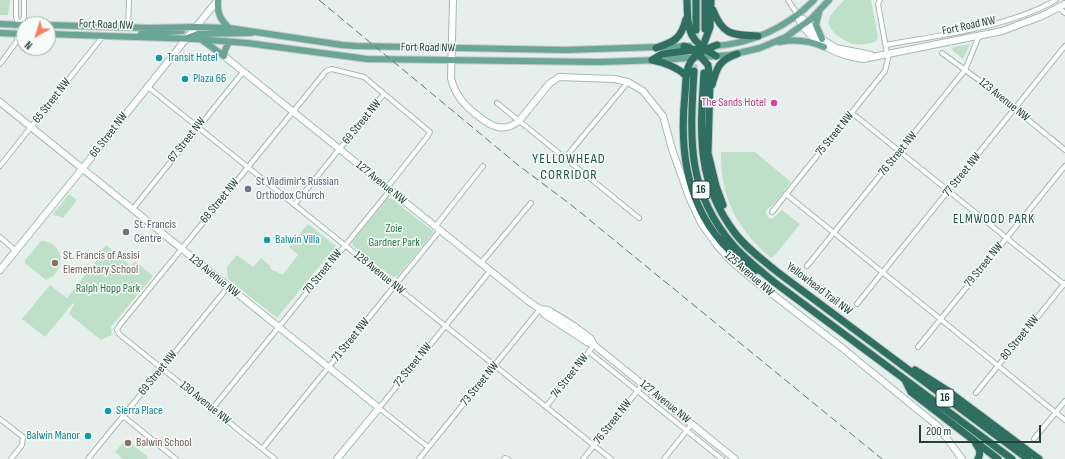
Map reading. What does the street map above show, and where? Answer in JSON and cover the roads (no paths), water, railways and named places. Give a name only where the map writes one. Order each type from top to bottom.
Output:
[{"type":"highway","points":[[656,48],[670,43],[683,31],[687,15],[687,0]]},
{"type":"highway","points":[[692,30],[696,0]]},
{"type":"highway","points":[[692,30],[702,33],[708,30],[705,0]]},
{"type":"highway","points":[[712,3],[708,28],[700,51],[689,66],[686,76],[683,129],[684,149],[691,188],[700,208],[723,243],[746,265],[774,282]]},
{"type":"highway","points":[[712,3],[717,21],[726,30],[739,35],[758,36]]},
{"type":"highway","points":[[687,15],[700,51],[708,65],[710,80],[708,153],[720,198],[726,212],[738,230],[780,274]]},
{"type":"highway","points":[[684,46],[716,56]]},
{"type":"highway","points":[[652,60],[662,54],[700,51],[717,46]]},
{"type":"highway","points":[[710,92],[720,64],[726,58],[737,54]]},
{"type":"highway","points":[[652,60],[679,70],[686,76]]},
{"type":"highway","points":[[686,76],[693,69],[699,68],[706,71],[710,80]]},
{"type":"highway","name":"Yellowhead Trail NW","points":[[694,71],[691,136],[693,162],[700,188],[712,215],[725,236],[751,263],[774,282],[1012,459]]},
{"type":"highway","name":"Yellowhead Trail NW","points":[[704,72],[701,145],[706,175],[713,194],[726,220],[735,233],[752,251],[780,274],[1028,459]]},
{"type":"highway","points":[[863,336],[948,391],[1039,459]]},
{"type":"highway","points":[[905,380],[911,392],[998,459]]},
{"type":"highway","points":[[974,440],[980,449],[978,459]]},
{"type":"main road","points":[[218,0],[219,17],[229,28]]},
{"type":"main road","points":[[717,46],[744,41],[780,26],[798,15],[814,0]]},
{"type":"main road","points":[[716,56],[737,54],[786,37],[804,24],[829,0]]},
{"type":"main road","points":[[821,9],[816,24],[822,39]]},
{"type":"main road","points":[[0,24],[16,25]]},
{"type":"main road","name":"Fort Road NW","points":[[56,26],[229,28],[349,46],[554,50],[684,46]]},
{"type":"main road","points":[[125,37],[140,34],[180,31],[197,27]]},
{"type":"main road","points":[[0,33],[16,33]]},
{"type":"main road","points":[[186,38],[198,34],[262,33]]},
{"type":"main road","name":"Fort Road NW","points":[[56,34],[186,38],[265,44],[367,59],[599,62],[652,60]]},
{"type":"main road","points":[[202,40],[224,56]]},
{"type":"main road","points":[[771,43],[800,40],[812,42],[824,47]]},
{"type":"main road","points":[[224,56],[224,50],[230,42]]},
{"type":"street","points":[[16,0],[16,16]]},
{"type":"street","points":[[24,0],[24,16]]},
{"type":"street","points":[[128,28],[129,0]]},
{"type":"street","name":"66 Street NW","points":[[0,270],[218,0]]},
{"type":"street","points":[[453,0],[451,74],[453,86],[458,96],[485,122],[493,126],[506,128],[519,121]]},
{"type":"street","points":[[788,0],[798,15]]},
{"type":"street","name":"75 Street NW","points":[[772,212],[885,71],[887,65],[887,53],[878,4],[880,0]]},
{"type":"street","points":[[886,45],[1000,22],[1024,15],[1056,0]]},
{"type":"street","name":"Fort Road NW","points":[[804,24],[814,39],[824,47],[838,53],[864,59],[887,53],[979,36],[1016,26],[1065,4]]},
{"type":"street","points":[[1059,8],[1065,13]]},
{"type":"street","name":"Fort Road NW","points":[[798,15],[798,19],[822,39],[836,48],[873,56]]},
{"type":"street","name":"65 Street NW","points":[[0,166],[103,36]]},
{"type":"street","name":"76 Street NW","points":[[808,266],[965,70],[979,36]]},
{"type":"street","points":[[0,64],[16,44]]},
{"type":"street","name":"77 Street NW","points":[[857,304],[1065,46]]},
{"type":"street","name":"123 Avenue NW","points":[[942,52],[1065,150]]},
{"type":"street","name":"127 Avenue NW","points":[[224,56],[528,301],[540,309],[548,310],[574,326],[591,339],[594,345],[736,459]]},
{"type":"street","name":"68 Street NW","points":[[117,330],[325,72],[332,69],[364,77],[384,94]]},
{"type":"street","name":"67 Street NW","points":[[132,210],[242,72]]},
{"type":"street","name":"125 Avenue NW","points":[[519,121],[549,84],[555,79],[564,77],[609,78],[628,82],[643,91],[663,116],[689,197],[701,223],[721,250],[731,261],[750,277],[841,346],[938,426],[962,459]]},
{"type":"street","points":[[565,158],[628,82]]},
{"type":"street","name":"128 Avenue NW","points":[[148,87],[197,128],[611,459]]},
{"type":"street","name":"70 Street NW","points":[[212,409],[387,194],[390,184],[430,132],[384,94]]},
{"type":"street","name":"69 Street NW","points":[[294,205],[384,94]]},
{"type":"street","name":"129 Avenue NW","points":[[0,102],[278,328],[428,447]]},
{"type":"street","points":[[497,103],[639,218]]},
{"type":"street","points":[[852,113],[1065,284]]},
{"type":"street","name":"71 Street NW","points":[[262,449],[395,286],[483,166]]},
{"type":"street","name":"79 Street NW","points":[[918,347],[1065,166]]},
{"type":"street","points":[[786,194],[1065,420]]},
{"type":"street","points":[[481,264],[531,203]]},
{"type":"street","points":[[0,238],[16,250]]},
{"type":"street","name":"72 Street NW","points":[[336,459],[490,271]]},
{"type":"street","name":"80 Street NW","points":[[976,393],[1065,284]]},
{"type":"street","name":"69 Street NW","points":[[88,459],[228,287]]},
{"type":"street","name":"73 Street NW","points":[[419,459],[540,309]]},
{"type":"street","name":"130 Avenue NW","points":[[117,330],[119,334],[275,459]]},
{"type":"street","name":"74 Street NW","points":[[546,406],[594,345]]},
{"type":"street","name":"127 Avenue NW","points":[[589,352],[722,459]]},
{"type":"street","name":"76 Street NW","points":[[584,459],[643,384]]},
{"type":"street","points":[[1034,439],[1065,401]]},
{"type":"street","points":[[123,416],[176,459]]},
{"type":"street","points":[[0,419],[23,437],[22,445],[11,459]]},
{"type":"street","points":[[664,459],[692,424]]},
{"type":"tunnel","points":[[694,71],[696,30]]},
{"type":"railway","points":[[319,0],[518,165],[570,204],[882,459]]},
{"type":"place","name":"Transit Hotel","points":[[159,58]]},
{"type":"place","name":"Plaza 66","points":[[185,79]]},
{"type":"place","name":"The Sands Hotel","points":[[774,103]]},
{"type":"place","name":"St Vladimir's Russian Orthodox Church","points":[[248,189]]},
{"type":"place","name":"St. Francis Centre","points":[[126,232]]},
{"type":"place","name":"Balwin Villa","points":[[267,240]]},
{"type":"place","name":"St. Francis of Assisi Elementary School","points":[[55,263]]},
{"type":"place","name":"Sierra Place","points":[[108,411]]},
{"type":"place","name":"Balwin Manor","points":[[88,436]]},
{"type":"place","name":"Balwin School","points":[[128,443]]},
{"type":"district","name":"YELLOWHEAD CORRIDOR","points":[[569,168]]},
{"type":"district","name":"ELMWOOD PARK","points":[[994,220]]},
{"type":"park label","name":"Zoie Gardner Park","points":[[394,236]]},
{"type":"park label","name":"Ralph Hopp Park","points":[[108,289]]}]
